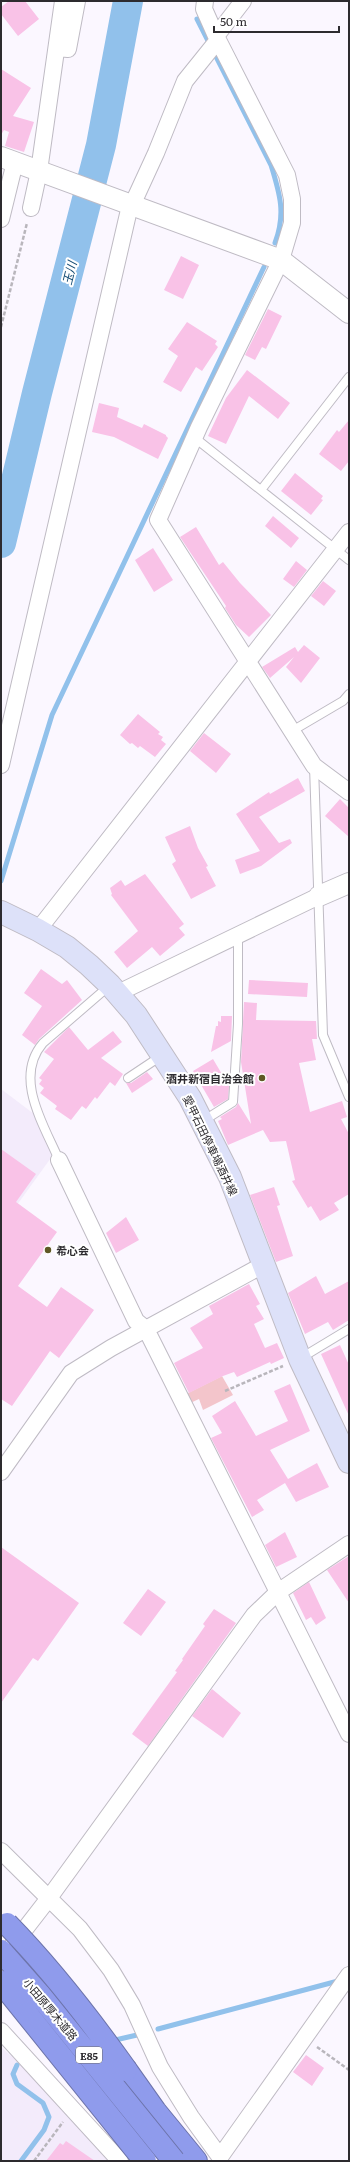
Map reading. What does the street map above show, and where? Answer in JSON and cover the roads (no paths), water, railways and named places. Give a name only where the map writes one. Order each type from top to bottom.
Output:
[{"type":"highway","points":[[4,1922],[52,1972],[73,1997],[155,2111],[196,2161]]},
{"type":"highway","name":"小田原厚木道路","points":[[1,1951],[40,1994],[174,2161]]},
{"type":"highway","name":"小田原厚木道路","points":[[1,1982],[145,2161]]},
{"type":"main road","name":"愛甲石田停車場酒井線","points":[[1,912],[38,930],[67,947],[114,989],[136,1015],[203,1122],[230,1177],[300,1358],[348,1458]]},
{"type":"street","points":[[31,208],[43,172],[63,1]]},
{"type":"street","points":[[57,48],[68,49],[78,1]]},
{"type":"street","points":[[205,1],[204,9],[214,43],[287,175],[292,199],[292,223],[281,260],[195,438],[158,520],[314,766],[349,792]]},
{"type":"street","points":[[1,765],[128,214],[127,203],[156,153],[185,81],[243,1]]},
{"type":"street","points":[[1,219],[8,159],[281,260],[349,313]]},
{"type":"street","points":[[38,930],[247,660],[349,532]]},
{"type":"street","points":[[114,989],[238,936],[349,883]]},
{"type":"street","points":[[59,1160],[136,1321],[146,1329],[349,1734]]},
{"type":"street","points":[[1,1472],[6,1453],[71,1373],[111,1348],[263,1265]]},
{"type":"street","points":[[1,1960],[49,1898],[254,1615],[278,1592],[349,1544]]},
{"type":"street","points":[[1,1851],[80,1930],[111,1970],[132,2005],[160,2067],[191,2117],[220,2157],[349,1976]]},
{"type":"street","points":[[1,2031],[120,2161]]},
{"type":"lane","points":[[261,490],[349,377]]},
{"type":"lane","points":[[195,438],[349,560]]},
{"type":"lane","points":[[292,731],[344,701],[349,694]]},
{"type":"lane","points":[[314,766],[323,1035],[349,1097]]},
{"type":"lane","points":[[203,1122],[233,1102],[238,1024],[238,936]]},
{"type":"lane","points":[[59,1160],[34,1103],[30,1078],[31,1066],[38,1049],[43,1043],[114,989]]},
{"type":"lane","points":[[128,1078],[162,1056]]},
{"type":"lane","points":[[300,1358],[349,1329]]},
{"type":"waterway","name":"玉川","points":[[1,543],[37,393],[101,145],[128,1]]},
{"type":"waterway","points":[[197,19],[271,165],[277,185],[281,213],[275,243]]},
{"type":"waterway","points":[[1,881],[52,715],[264,267]]},
{"type":"waterway","points":[[158,2029],[338,1981]]},
{"type":"waterway","points":[[111,2041],[137,2035]]},
{"type":"waterway","points":[[17,2065],[13,2074],[17,2084],[43,2103],[49,2117],[44,2130],[21,2161]]},
{"type":"place","name":"酒井新宿自治会館","points":[[262,1078]]},
{"type":"place","name":"希心会","points":[[48,1250]]}]
